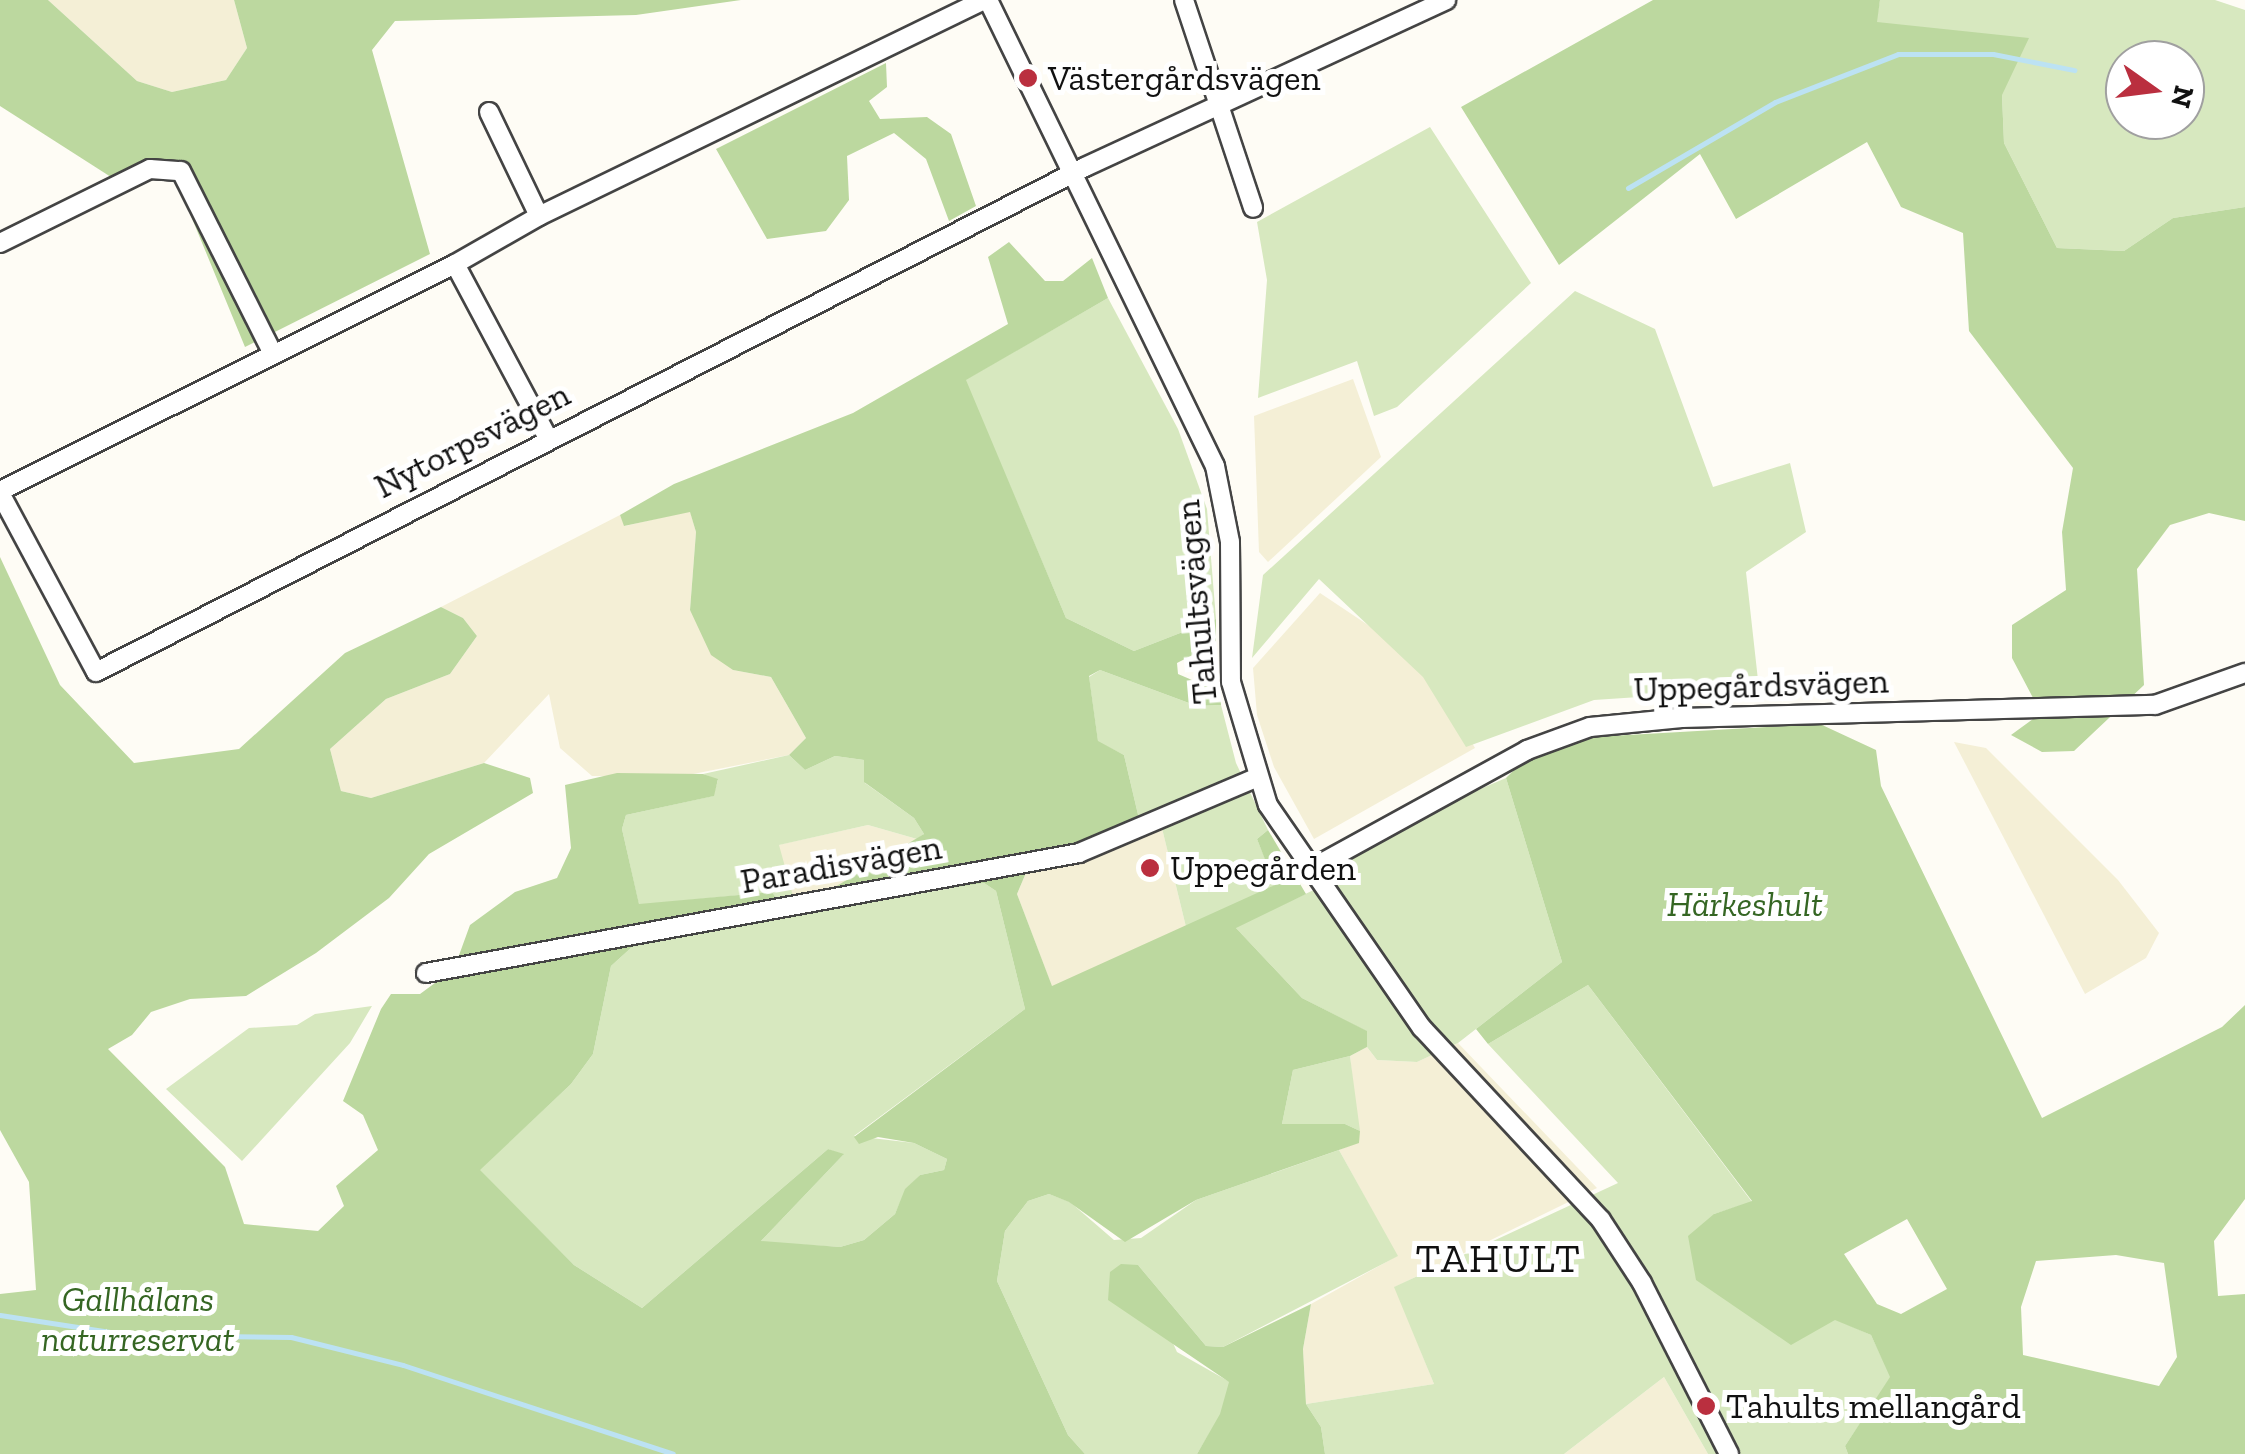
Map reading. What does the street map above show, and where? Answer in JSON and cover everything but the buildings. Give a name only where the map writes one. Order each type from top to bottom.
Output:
[{"type":"street","name":"Tahultsvägen","points":[[986,0],[1069,176],[1215,466],[1230,542],[1231,682],[1256,778],[1309,870],[1422,1028],[1601,1220],[1642,1283],[1729,1454]]},
{"type":"street","points":[[0,492],[272,352],[455,264],[539,216],[986,0]]},
{"type":"street","points":[[1184,0],[1216,107],[1253,208]]},
{"type":"street","name":"Nytorpsvägen","points":[[0,492],[96,672],[547,436],[1069,176],[1446,0]]},
{"type":"street","points":[[489,112],[539,216]]},
{"type":"street","points":[[0,244],[150,169],[181,171],[272,352]]},
{"type":"street","points":[[455,264],[547,436]]},
{"type":"street","name":"Uppegårdsvägen","points":[[1309,870],[1527,750],[1590,728],[1682,718],[2155,705],[2245,673]]},
{"type":"street","name":"Paradisvägen","points":[[426,972],[1079,852],[1256,778]]},
{"type":"shaded area","points":[[48,0],[234,0],[247,48],[226,80],[172,92],[137,81]]},
{"type":"shaded area","points":[[1353,379],[1381,457],[1268,562],[1259,552],[1254,416]]},
{"type":"shaded area","points":[[690,511],[696,532],[690,610],[733,670],[771,677],[806,738],[789,755],[678,777],[592,776],[560,748],[549,694],[484,763],[371,798],[341,791],[330,749],[386,699],[450,674],[477,636],[463,618],[441,607],[620,515],[625,526]]},
{"type":"shaded area","points":[[1320,593],[1425,663],[1475,748],[1314,839],[1274,767],[1257,715],[1253,668]]},
{"type":"shaded area","points":[[1954,742],[1986,748],[2118,880],[2159,933],[2146,958],[2085,994]]},
{"type":"shaded area","points":[[1159,816],[1186,927],[1052,987],[1017,894],[1031,861]]},
{"type":"shaded area","points":[[868,825],[917,839],[810,904],[824,909],[798,915],[778,845]]},
{"type":"shaded area","points":[[1458,1043],[1597,1188],[1395,1287],[1434,1384],[1306,1404],[1303,1349],[1311,1304],[1397,1256],[1339,1150],[1359,1142],[1350,1056],[1367,1047],[1377,1060],[1417,1062]]},
{"type":"shaded area","points":[[1664,1377],[1708,1454],[1564,1454]]},
{"type":"green space","points":[[0,0],[48,0],[137,81],[172,92],[226,80],[247,48],[234,0],[741,0],[636,15],[395,21],[372,50],[430,254],[245,347],[172,170],[125,186],[0,106]]},
{"type":"green space","points":[[1653,0],[1880,0],[1877,22],[2029,38],[2002,95],[2004,143],[2057,248],[2124,251],[2173,218],[2245,207],[2245,521],[2209,513],[2170,525],[2137,569],[2144,685],[2074,751],[2042,752],[2011,735],[2041,713],[2012,658],[2012,625],[2066,590],[2062,532],[2073,468],[1969,331],[1963,233],[1901,207],[1867,142],[1736,219],[1700,154],[1559,265],[1461,107]]},
{"type":"green space","points":[[1880,0],[2215,0],[2245,10],[2245,207],[2173,218],[2124,251],[2057,248],[2004,143],[2002,95],[1876,22]]},
{"type":"green space","points":[[886,63],[887,87],[869,101],[880,119],[927,117],[951,134],[976,206],[949,221],[926,159],[894,133],[847,156],[849,200],[826,231],[767,239],[716,149]]},
{"type":"green space","points":[[1430,127],[1531,283],[1397,407],[1374,416],[1357,361],[1258,398],[1267,280],[1257,222]]},
{"type":"green space","name":"Gallhålans naturreservat","points":[[1009,242],[1045,281],[1063,281],[1092,258],[1108,298],[966,380],[1066,618],[1134,651],[1216,619],[1216,643],[1177,663],[1178,674],[1220,692],[1221,705],[1197,706],[1100,670],[1089,676],[1098,741],[1124,755],[1140,823],[1031,861],[1017,894],[1052,986],[1275,885],[1257,839],[1268,830],[1306,894],[1236,928],[1302,998],[1367,1031],[1367,1047],[1350,1056],[1293,1070],[1282,1124],[1345,1124],[1360,1131],[1359,1143],[1196,1200],[1125,1242],[1069,1202],[1049,1194],[1028,1201],[1005,1231],[997,1281],[1068,1435],[1085,1454],[0,1454],[0,1294],[36,1290],[29,1182],[0,1130],[0,557],[60,685],[134,763],[239,749],[345,653],[441,607],[463,618],[477,636],[450,674],[386,699],[330,749],[341,791],[371,798],[484,763],[530,778],[533,793],[429,854],[389,898],[316,953],[246,996],[190,999],[151,1012],[132,1035],[108,1049],[225,1167],[244,1224],[318,1231],[344,1206],[336,1186],[378,1150],[363,1115],[343,1101],[381,1009],[391,994],[420,994],[454,969],[470,925],[515,892],[557,878],[571,848],[565,785],[617,773],[703,774],[718,779],[714,796],[626,815],[622,829],[639,904],[772,892],[778,902],[769,920],[632,947],[611,966],[593,1054],[571,1084],[480,1170],[574,1265],[642,1308],[828,1149],[844,1154],[761,1241],[840,1247],[864,1240],[895,1214],[905,1189],[920,1175],[944,1170],[947,1159],[914,1143],[878,1137],[859,1144],[854,1137],[1025,1009],[996,891],[984,883],[824,909],[808,903],[924,834],[914,818],[864,782],[864,760],[835,756],[805,770],[789,755],[806,738],[771,677],[733,670],[711,655],[690,610],[696,532],[690,512],[624,526],[620,515],[674,484],[853,413],[1008,324],[988,257]]},
{"type":"green space","points":[[1575,291],[1655,329],[1713,487],[1790,463],[1806,532],[1746,572],[1759,689],[1594,700],[1466,747],[1423,677],[1319,579],[1252,658],[1263,575]]},
{"type":"green space","points":[[1108,298],[1178,429],[1207,509],[1216,619],[1134,651],[1066,618],[965,380]]},
{"type":"green space","points":[[1100,670],[1197,706],[1221,705],[1236,763],[1268,830],[1257,839],[1276,885],[1186,927],[1159,816],[1140,823],[1124,755],[1098,742],[1089,677]]},
{"type":"green space","name":"Härkeshult","points":[[1820,724],[1876,750],[1881,786],[2042,1118],[2222,1027],[2245,1005],[2245,1199],[2214,1241],[2218,1296],[2245,1294],[2245,1454],[1848,1454],[1845,1446],[1890,1377],[1871,1335],[1835,1320],[1791,1345],[1696,1280],[1688,1236],[1714,1214],[1752,1201],[1588,985],[1488,1044],[1476,1029],[1562,962],[1506,778],[1526,758],[1593,737]],"holes":[[[1907,1219],[1947,1289],[1901,1314],[1877,1304],[1844,1254]],[[2116,1255],[2164,1263],[2177,1357],[2159,1386],[2023,1355],[2021,1307],[2036,1261]]]},
{"type":"green space","points":[[789,755],[805,770],[835,756],[864,760],[865,783],[914,818],[924,834],[917,839],[868,825],[779,845],[798,914],[984,883],[996,891],[1025,1009],[854,1136],[914,1143],[947,1159],[944,1170],[920,1175],[906,1189],[895,1214],[864,1240],[840,1247],[760,1242],[843,1155],[828,1149],[642,1308],[574,1265],[479,1170],[571,1084],[593,1054],[611,966],[632,947],[769,920],[771,892],[639,905],[622,829],[626,815],[713,796],[718,780],[703,774]]},
{"type":"green space","points":[[1506,778],[1562,962],[1458,1043],[1417,1062],[1377,1060],[1367,1047],[1366,1031],[1302,998],[1235,927],[1350,873],[1342,857],[1419,815]]},
{"type":"green space","points":[[1588,985],[1752,1202],[1714,1214],[1835,1319],[1871,1335],[1891,1377],[1845,1446],[1848,1454],[1708,1454],[1664,1377],[1564,1454],[1325,1454],[1321,1427],[1306,1404],[1434,1384],[1394,1287],[1618,1183],[1488,1044]]},
{"type":"green space","points":[[372,1006],[350,1043],[242,1161],[166,1089],[249,1028],[297,1025],[315,1014]]},
{"type":"green space","points":[[1350,1056],[1360,1131],[1345,1124],[1282,1124],[1293,1070]]},
{"type":"green space","points":[[1339,1150],[1398,1256],[1223,1347],[1206,1346],[1138,1265],[1177,1352],[1230,1382],[1221,1414],[1197,1454],[1085,1454],[1068,1435],[997,1281],[1005,1231],[1028,1201],[1049,1194],[1070,1202],[1114,1240],[1141,1238],[1196,1200]]},
{"type":"green space","points":[[1121,1264],[1138,1265],[1206,1346],[1223,1347],[1311,1304],[1303,1349],[1306,1404],[1321,1427],[1325,1454],[1197,1454],[1220,1414],[1229,1382],[1108,1300],[1110,1272]]},
{"type":"waterway","points":[[1628,188],[1775,102],[1898,54],[1993,54],[2074,70]]},
{"type":"waterway","points":[[0,1315],[129,1335],[291,1337],[403,1365],[673,1454]]},
{"type":"place","name":"Västergårdsvägen","points":[[1028,78]]},
{"type":"place","name":"Uppegården","points":[[1150,868]]},
{"type":"place","name":"Tahults mellangård","points":[[1706,1406]]},
{"type":"district","name":"TAHULT","points":[[1499,1258]]}]
